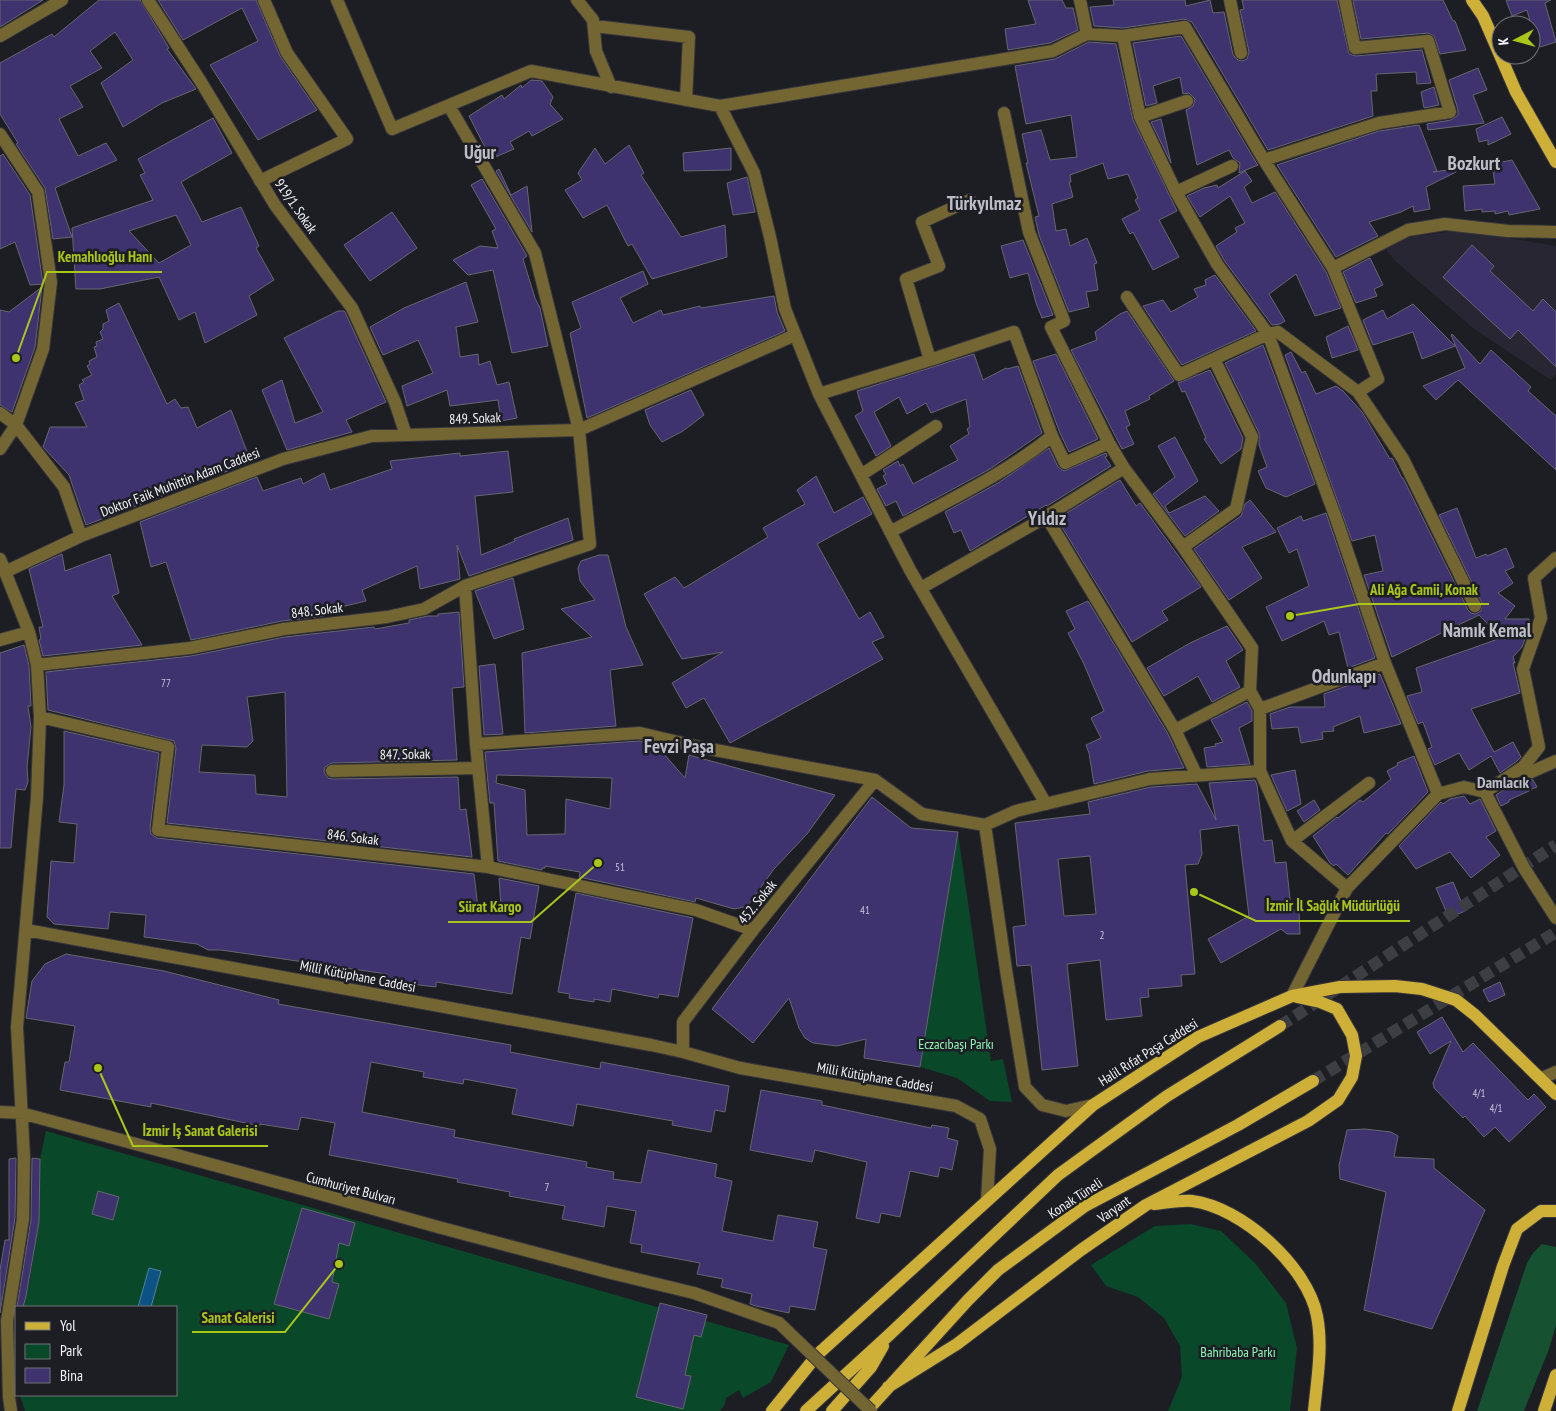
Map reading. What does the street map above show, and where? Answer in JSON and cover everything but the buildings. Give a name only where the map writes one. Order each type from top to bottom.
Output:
[{"type":"main road","points":[[1472,0],[1484,16],[1516,92],[1556,162]]},
{"type":"main road","name":"Halil Rıfat Paşa Caddesi","points":[[772,1411],[818,1354],[1093,1105],[1198,1037],[1292,996],[1340,987],[1395,986],[1431,991],[1456,1000],[1475,1015],[1542,1078],[1556,1094]]},
{"type":"main road","points":[[1146,1205],[1308,1121],[1338,1100],[1352,1077],[1356,1056],[1352,1035],[1337,1009],[1320,1002],[1292,996]]},
{"type":"main road","name":"Konak Tüneli","points":[[806,1411],[1058,1175],[1167,1096],[1280,1026]]},
{"type":"main road","name":"Konak Tüneli","points":[[867,1411],[968,1300],[998,1270],[1094,1201],[1238,1125],[1313,1081]]},
{"type":"main road","name":"Varyant","points":[[888,1387],[957,1344],[1081,1250],[1146,1205],[1192,1201],[1218,1209],[1254,1229],[1294,1268],[1309,1289],[1317,1316],[1320,1341],[1314,1411]]},
{"type":"main road","points":[[1458,1411],[1503,1266],[1517,1230],[1541,1211],[1556,1212]]},
{"type":"main road","points":[[832,1411],[871,1367],[889,1335]]},
{"type":"main road","points":[[1544,1411],[1556,1375]]},
{"type":"street","points":[[0,36],[62,0]]},
{"type":"street","name":"919/1. Sokak","points":[[148,0],[201,82],[275,205],[352,308],[395,402],[406,435]]},
{"type":"street","points":[[260,181],[347,140],[288,53],[264,0]]},
{"type":"street","points":[[337,0],[392,130],[531,71],[720,106],[1053,50],[1087,34],[1123,36],[1185,27],[1264,160],[1333,268],[1378,379],[1358,392]]},
{"type":"street","points":[[577,0],[594,20],[596,51],[611,87]]},
{"type":"street","points":[[1080,0],[1087,34]]},
{"type":"street","points":[[1230,0],[1240,53]]},
{"type":"street","points":[[1264,160],[1379,123],[1450,112],[1428,41],[1355,48],[1345,0]]},
{"type":"street","points":[[594,26],[689,37],[686,100]]},
{"type":"street","points":[[1123,36],[1140,117],[1176,192],[1217,264],[1268,334],[1337,522],[1385,663],[1438,794]]},
{"type":"street","points":[[1140,117],[1187,101]]},
{"type":"street","points":[[449,106],[535,253],[579,430],[795,335]]},
{"type":"street","points":[[720,106],[754,173],[785,309],[819,394],[921,588],[1046,804]]},
{"type":"street","points":[[1004,113],[1029,232],[1064,322],[1051,327],[1109,443],[1124,468],[1183,547],[1252,648],[1250,691],[1260,709],[1260,771],[1292,840],[1347,888]]},
{"type":"street","points":[[0,134],[38,192],[51,282],[43,349],[16,424],[0,449]]},
{"type":"street","points":[[1176,192],[1232,166]]},
{"type":"street","points":[[930,360],[906,279],[939,266],[922,222],[970,200]]},
{"type":"street","points":[[1333,268],[1408,230],[1445,224],[1508,231],[1556,232]]},
{"type":"street","points":[[1127,297],[1179,375],[1268,334],[1278,332],[1358,392],[1403,459],[1475,606]]},
{"type":"street","points":[[819,394],[1014,332],[1052,436],[1065,463],[1109,443]]},
{"type":"street","points":[[1183,547],[1236,509],[1252,437],[1214,359]]},
{"type":"street","points":[[0,413],[16,424],[64,487],[81,536]]},
{"type":"street","points":[[861,475],[936,426]]},
{"type":"street","name":"849. Sokak","points":[[372,436],[579,430]]},
{"type":"street","name":"848. Sokak","points":[[37,665],[190,648],[284,629],[387,616],[424,609],[465,586],[590,544],[579,430]]},
{"type":"street","name":"Doktor Faik Muhittin Adam Caddesi","points":[[6,572],[81,536],[282,459],[372,436]]},
{"type":"street","points":[[890,532],[982,483],[1052,436]]},
{"type":"street","points":[[921,588],[1039,521],[1124,468]]},
{"type":"street","points":[[1039,521],[1049,521],[1175,730],[1196,774]]},
{"type":"street","points":[[1292,996],[1347,888],[1438,794],[1464,787],[1486,792],[1523,767],[1538,747],[1523,668],[1540,618],[1534,578],[1556,558]]},
{"type":"street","points":[[0,559],[29,632],[37,665],[40,718],[37,797],[17,1027],[24,1157],[23,1226],[7,1321],[8,1397],[11,1411]]},
{"type":"street","points":[[465,586],[476,744],[488,867]]},
{"type":"street","points":[[0,640],[29,632]]},
{"type":"street","points":[[1260,709],[1385,663]]},
{"type":"street","points":[[1175,730],[1250,691]]},
{"type":"street","name":"846. Sokak","points":[[40,718],[168,747],[158,830],[488,867],[696,910],[753,930]]},
{"type":"street","points":[[476,744],[640,733],[699,747],[875,780],[922,814],[985,825],[1016,811],[1150,779],[1196,774],[1260,771]]},
{"type":"street","points":[[1523,767],[1531,772],[1556,760]]},
{"type":"street","name":"847. Sokak","points":[[332,771],[478,768]]},
{"type":"street","name":"452. Sokak","points":[[684,1052],[684,1022],[753,930],[875,780]]},
{"type":"street","points":[[1292,840],[1369,783]]},
{"type":"street","points":[[1486,792],[1524,868],[1556,918]]},
{"type":"street","points":[[985,825],[1025,1087],[1042,1105],[1066,1111],[1093,1105]]},
{"type":"street","name":"Millî Kütüphane Caddesi","points":[[26,930],[684,1052]]},
{"type":"street","name":"Milli Kütüphane Caddesi","points":[[684,1052],[740,1068],[956,1106],[980,1119],[986,1135],[990,1149],[987,1200]]},
{"type":"street","points":[[1542,1078],[1556,1072]]},
{"type":"street","name":"Cumhuriyet Bulvarı","points":[[0,1112],[21,1113],[438,1227],[694,1293],[779,1323],[871,1411]]},
{"type":"shaded area","points":[[1461,230],[1556,246],[1556,374],[1551,380],[1473,328],[1395,261],[1384,247],[1395,239]]},
{"type":"green space","name":"Eczacıbaşı Parkı","points":[[958,834],[991,1061],[1003,1059],[1012,1102],[990,1101],[957,1078],[920,1067]]},
{"type":"green space","points":[[46,1131],[789,1345],[771,1382],[743,1398],[739,1390],[726,1398],[725,1404],[720,1411],[25,1411],[20,1396],[178,1396],[178,1306],[23,1306],[30,1279],[39,1221],[40,1159]]},
{"type":"green space","name":"Bahribaba Parkı","points":[[1191,1224],[1221,1231],[1255,1263],[1286,1303],[1297,1348],[1290,1411],[1168,1411],[1182,1377],[1180,1346],[1164,1318],[1138,1297],[1106,1286],[1091,1265],[1155,1226]]},
{"type":"green space","points":[[1542,1244],[1556,1247],[1556,1325],[1549,1349],[1524,1411],[1477,1411],[1527,1263]]},
{"type":"water","points":[[149,1268],[161,1271],[151,1306],[138,1306]]},
{"type":"tunnel","points":[[1280,1026],[1556,845]]},
{"type":"tunnel","points":[[1313,1081],[1556,932]]},
{"type":"place","name":"Kemahlıoğlu Hanı","points":[[16,358]]},
{"type":"place","name":"Ali Ağa Camii, Konak","points":[[1290,616]]},
{"type":"place","name":"Sürat Kargo","points":[[598,863]]},
{"type":"place","name":"İzmir İl Sağlık Müdürlüğü","points":[[1194,892]]},
{"type":"place","name":"İzmir İş Sanat Galerisi","points":[[98,1068]]},
{"type":"place","name":"Sanat Galerisi","points":[[339,1264]]},
{"type":"district","name":"Uğur","points":[[480,152]]},
{"type":"district","name":"Bozkurt","points":[[1474,163]]},
{"type":"district","name":"Türkyılmaz","points":[[984,203]]},
{"type":"district","name":"Yıldız","points":[[1047,518]]},
{"type":"district","name":"Namık Kemal","points":[[1487,630]]},
{"type":"district","name":"Odunkapı","points":[[1344,676]]},
{"type":"district","name":"Fevzi Paşa","points":[[679,746]]},
{"type":"district","name":"Damlacık","points":[[1503,782]]}]
